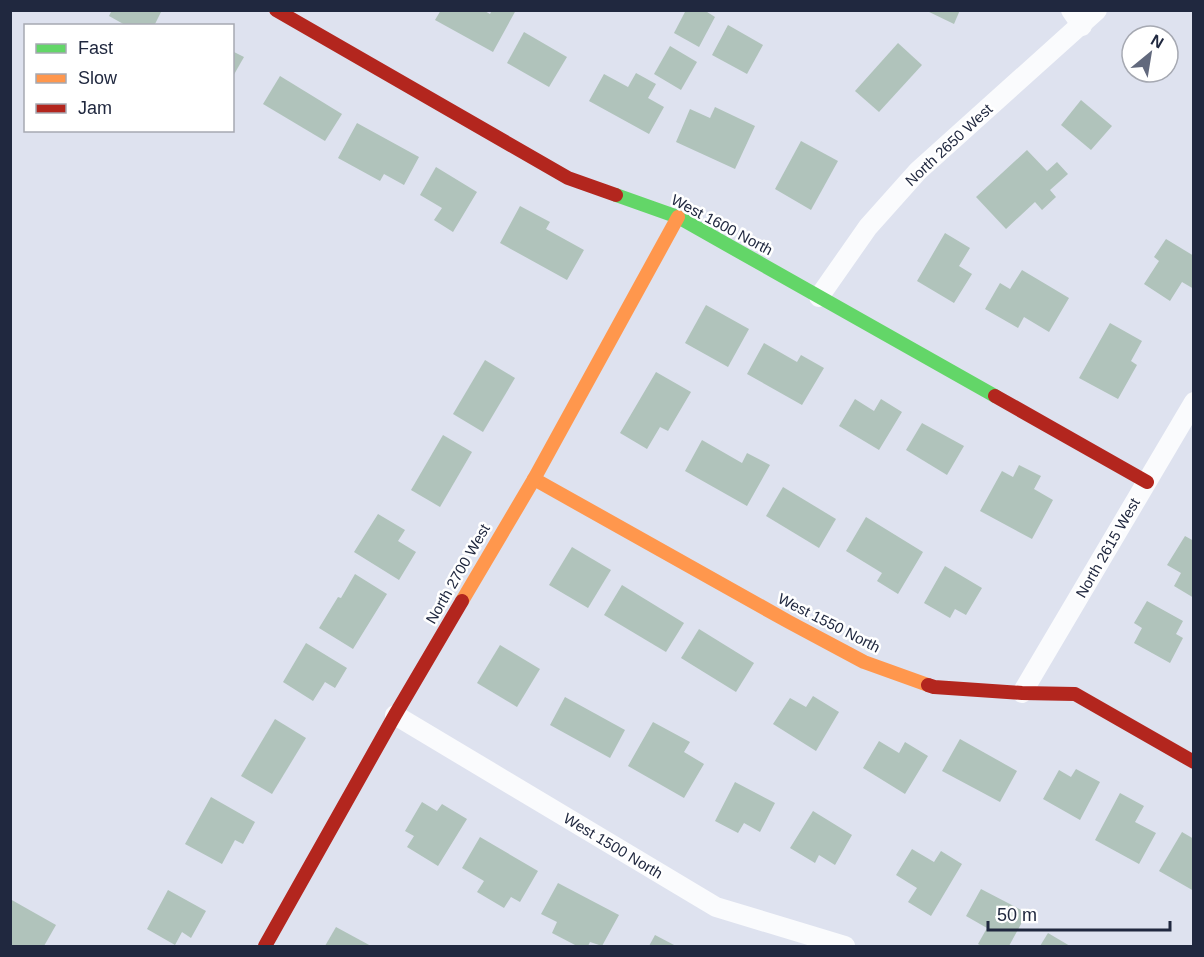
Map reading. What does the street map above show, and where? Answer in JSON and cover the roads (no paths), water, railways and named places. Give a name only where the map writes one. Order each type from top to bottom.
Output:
[{"type":"street","name":"West 1600 North","points":[[276,10],[568,178],[678,218],[1147,482]]},
{"type":"street","name":"North 2650 West","points":[[819,297],[867,227],[918,171],[1076,18],[1097,10]]},
{"type":"street","name":"North 2700 West","points":[[265,946],[395,715],[534,479],[678,218]]},
{"type":"street","name":"North 2615 West","points":[[1023,693],[1194,402]]},
{"type":"street","name":"West 1550 North","points":[[534,479],[864,662],[934,687],[1075,694],[1194,762]]},
{"type":"street","name":"West 1500 North","points":[[395,715],[716,907],[845,946]]}]
